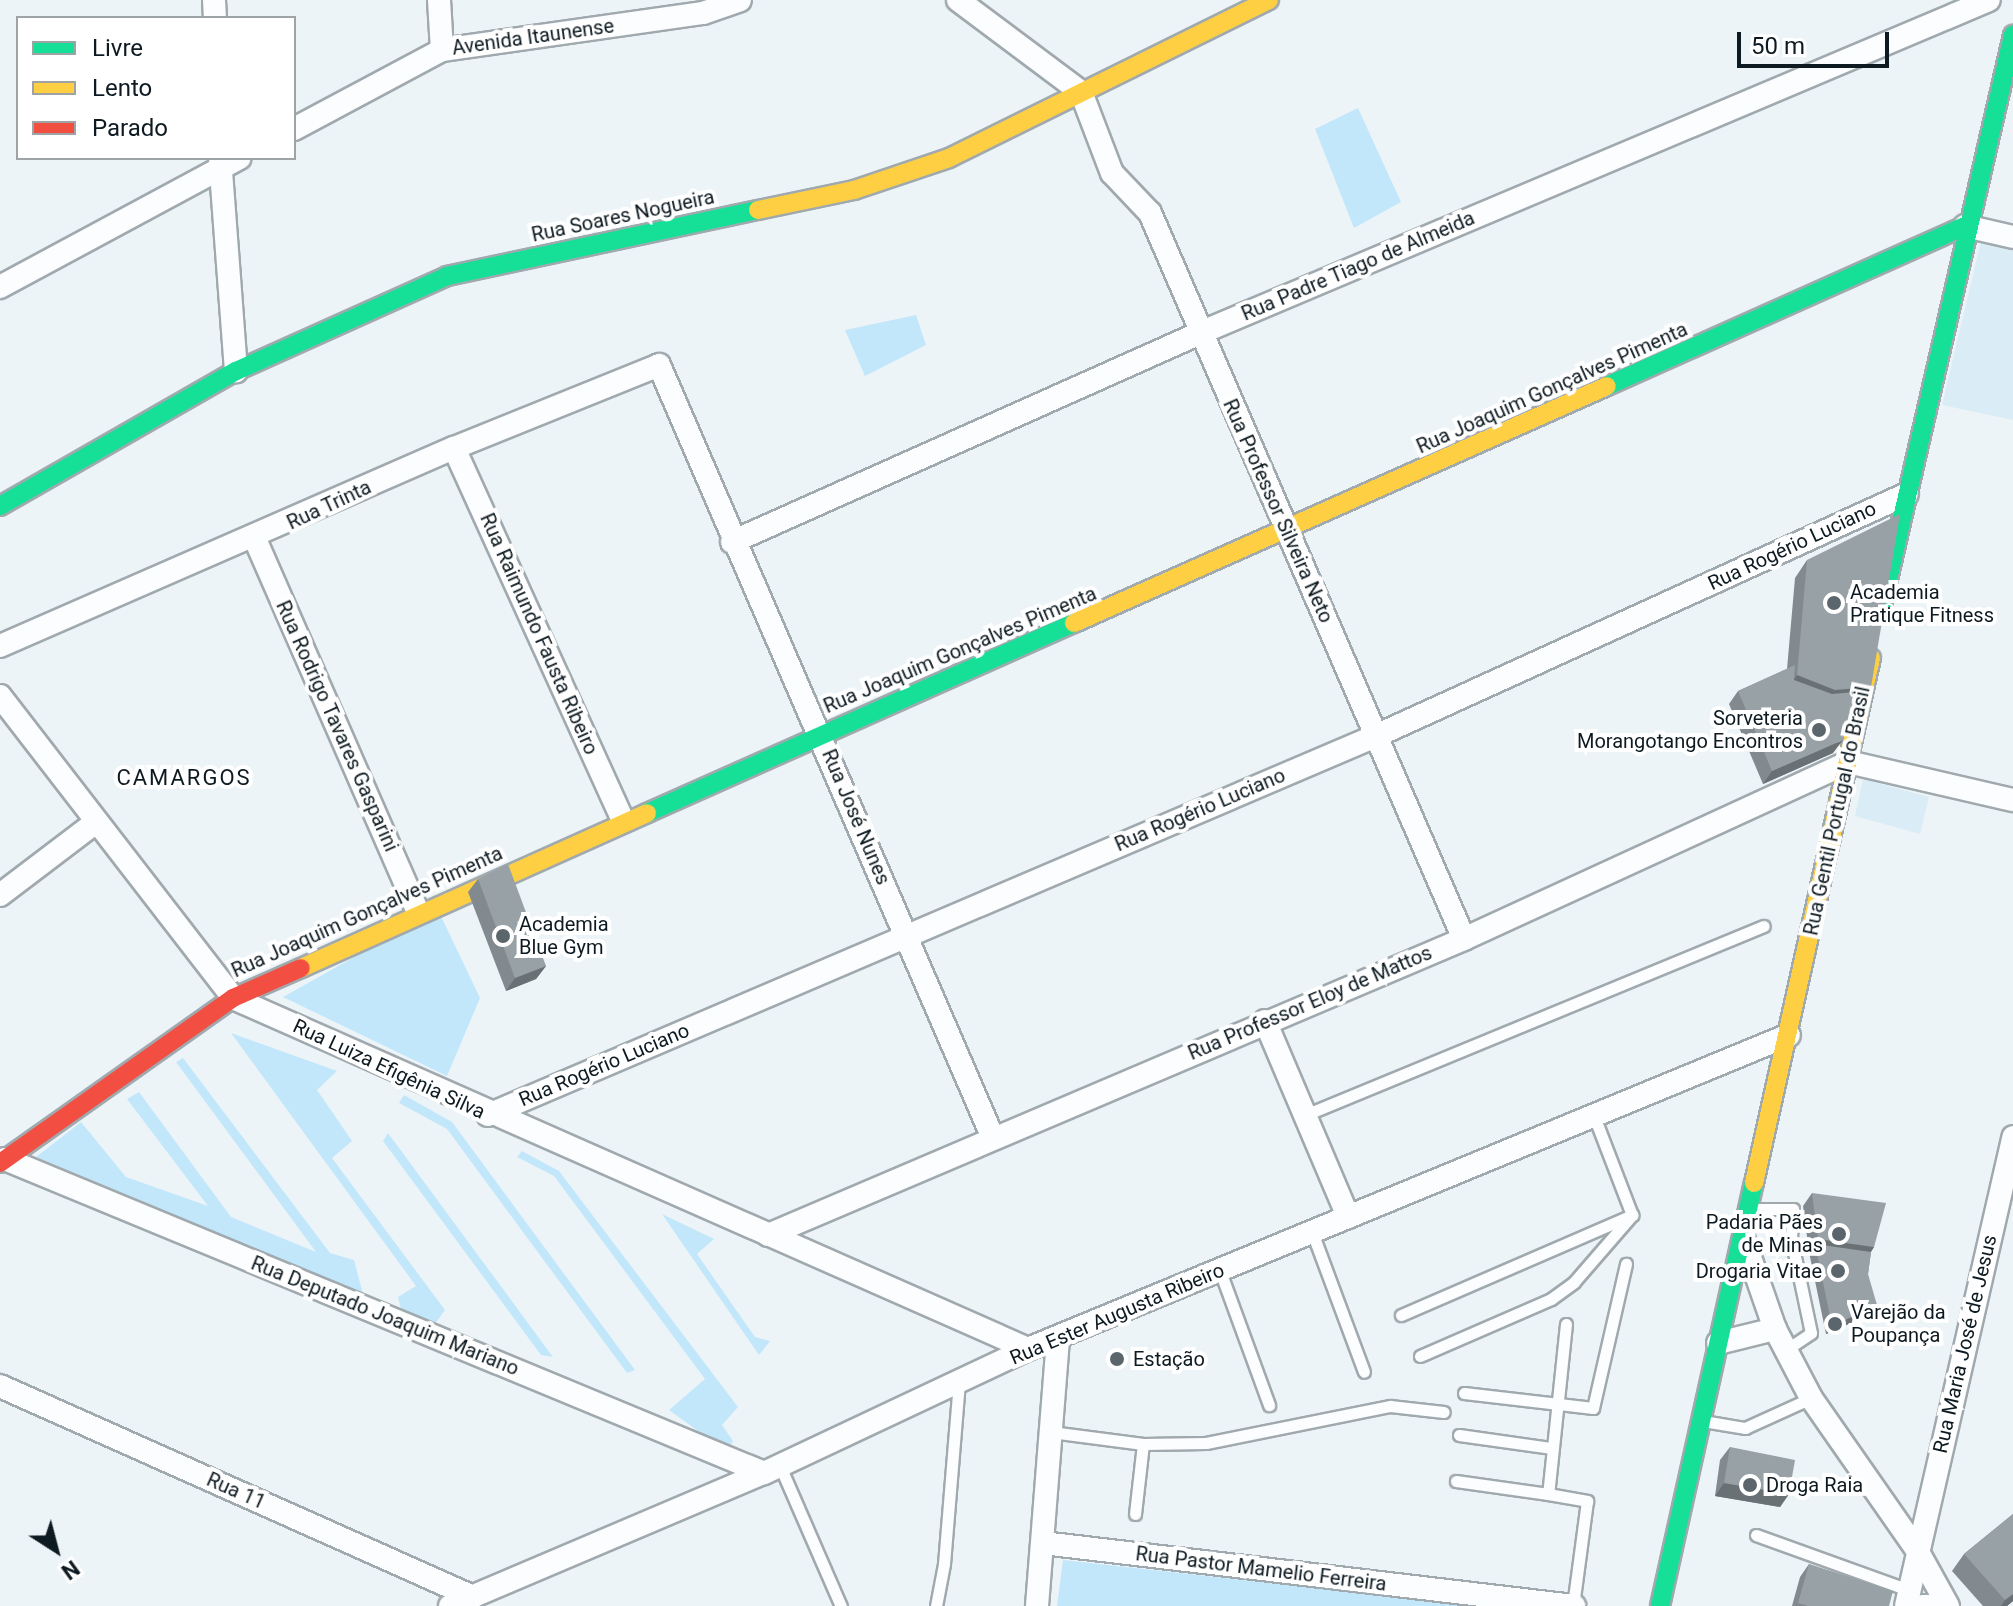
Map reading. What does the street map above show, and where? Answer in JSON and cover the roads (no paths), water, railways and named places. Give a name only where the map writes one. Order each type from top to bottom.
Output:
[{"type":"street","points":[[439,0],[442,50]]},
{"type":"street","name":"Avenida Itaunense","points":[[296,128],[442,50],[703,13],[740,0]]},
{"type":"street","points":[[958,0],[1081,92]]},
{"type":"street","name":"Rua Soares Nogueira","points":[[0,506],[236,371],[447,276],[854,190],[949,158],[1269,0]]},
{"type":"street","name":"Rua Padre Tiago de Almeida","points":[[732,542],[1200,333],[1989,0]]},
{"type":"street","name":"Rua Gentil Portugal do Brasil","points":[[1660,1606],[1751,1209],[1965,226],[2013,35]]},
{"type":"street","name":"Rua Professor Silveira Neto","points":[[1081,92],[1112,173],[1150,213],[1285,533],[1378,735],[1464,939]]},
{"type":"street","points":[[0,287],[227,161],[236,371]]},
{"type":"street","points":[[1965,226],[2013,237]]},
{"type":"street","name":"Rua Joaquim Gonçalves Pimenta","points":[[3,1161],[233,998],[623,820],[1285,533],[1965,226]]},
{"type":"street","name":"Rua José Nunes","points":[[659,365],[732,542],[821,734],[993,1138]]},
{"type":"street","name":"Rua Trinta","points":[[0,646],[255,539],[454,448],[659,365]]},
{"type":"street","name":"Rua Raimundo Fausta Ribeiro","points":[[454,448],[623,820]]},
{"type":"street","name":"Rua Rogério Luciano","points":[[488,1115],[906,933],[1378,735],[1907,494]]},
{"type":"street","name":"Rua Rodrigo Tavares Gasparini","points":[[255,539],[418,912]]},
{"type":"street","name":"Rua Luiza Efigênia Silva","points":[[0,696],[233,998],[488,1115],[1028,1349]]},
{"type":"street","points":[[1848,762],[2013,800]]},
{"type":"street","name":"Rua Professor Eloy de Mattos","points":[[768,1235],[1265,1021],[1464,939],[1848,762]]},
{"type":"street","points":[[0,895],[95,823]]},
{"type":"street","points":[[1265,1021],[1348,1217]]},
{"type":"street","name":"Rua Ester Augusta Ribeiro","points":[[450,1606],[772,1469],[1028,1349],[1789,1035]]},
{"type":"street","name":"Rua Maria José de Jesus","points":[[1917,1550],[2013,1137]]},
{"type":"street","name":"Rua Deputado Joaquim Mariano","points":[[3,1161],[772,1469]]},
{"type":"street","points":[[1744,1240],[1775,1329],[1811,1398],[1917,1550],[1948,1606]]},
{"type":"street","points":[[1718,1343],[1775,1329]]},
{"type":"street","points":[[1037,1606],[1058,1339]]},
{"type":"street","name":"Rua 11","points":[[0,1386],[473,1597]]},
{"type":"street","name":"Rua Pastor Mamelio Ferreira","points":[[1043,1543],[1574,1606]]},
{"type":"street","points":[[1917,1550],[1913,1601],[1941,1606]]},
{"type":"lane","points":[[1305,1115],[1764,926]]},
{"type":"lane","points":[[1594,1116],[1632,1215]]},
{"type":"lane","points":[[1751,1209],[1793,1209],[1791,1238],[1811,1333],[1786,1350]]},
{"type":"lane","points":[[1401,1315],[1632,1215]]},
{"type":"lane","points":[[1420,1356],[1551,1299],[1574,1282],[1632,1215]]},
{"type":"lane","points":[[1312,1232],[1364,1372]]},
{"type":"lane","points":[[1464,1393],[1593,1408],[1626,1264]]},
{"type":"lane","points":[[1220,1271],[1269,1405]]},
{"type":"lane","points":[[1548,1494],[1555,1404],[1566,1324]]},
{"type":"lane","points":[[936,1606],[944,1564],[959,1382]]},
{"type":"lane","points":[[1701,1420],[1745,1428],[1811,1398]]},
{"type":"lane","points":[[1051,1432],[1143,1444],[1206,1443],[1390,1406],[1444,1412]]},
{"type":"lane","points":[[1459,1435],[1552,1448]]},
{"type":"lane","points":[[1135,1514],[1143,1444]]},
{"type":"lane","points":[[772,1469],[841,1606]]},
{"type":"lane","points":[[1456,1481],[1587,1501],[1574,1606]]},
{"type":"lane","points":[[1756,1535],[1913,1601]]},
{"type":"place","name":"Academia Pratique Fitness","points":[[1834,603]]},
{"type":"place","name":"Sorveteria Morangotango Encontros","points":[[1819,730]]},
{"type":"place","name":"Academia Blue Gym","points":[[503,936]]},
{"type":"place","name":"Padaria Pães de Minas","points":[[1839,1234]]},
{"type":"place","name":"Drogaria Vitae","points":[[1838,1271]]},
{"type":"place","name":"Varejão da Poupança","points":[[1835,1324]]},
{"type":"place","name":"Estação","points":[[1117,1359]]},
{"type":"place","name":"Droga Raia","points":[[1750,1485]]},
{"type":"district","name":"CAMARGOS","points":[[184,778]]}]
